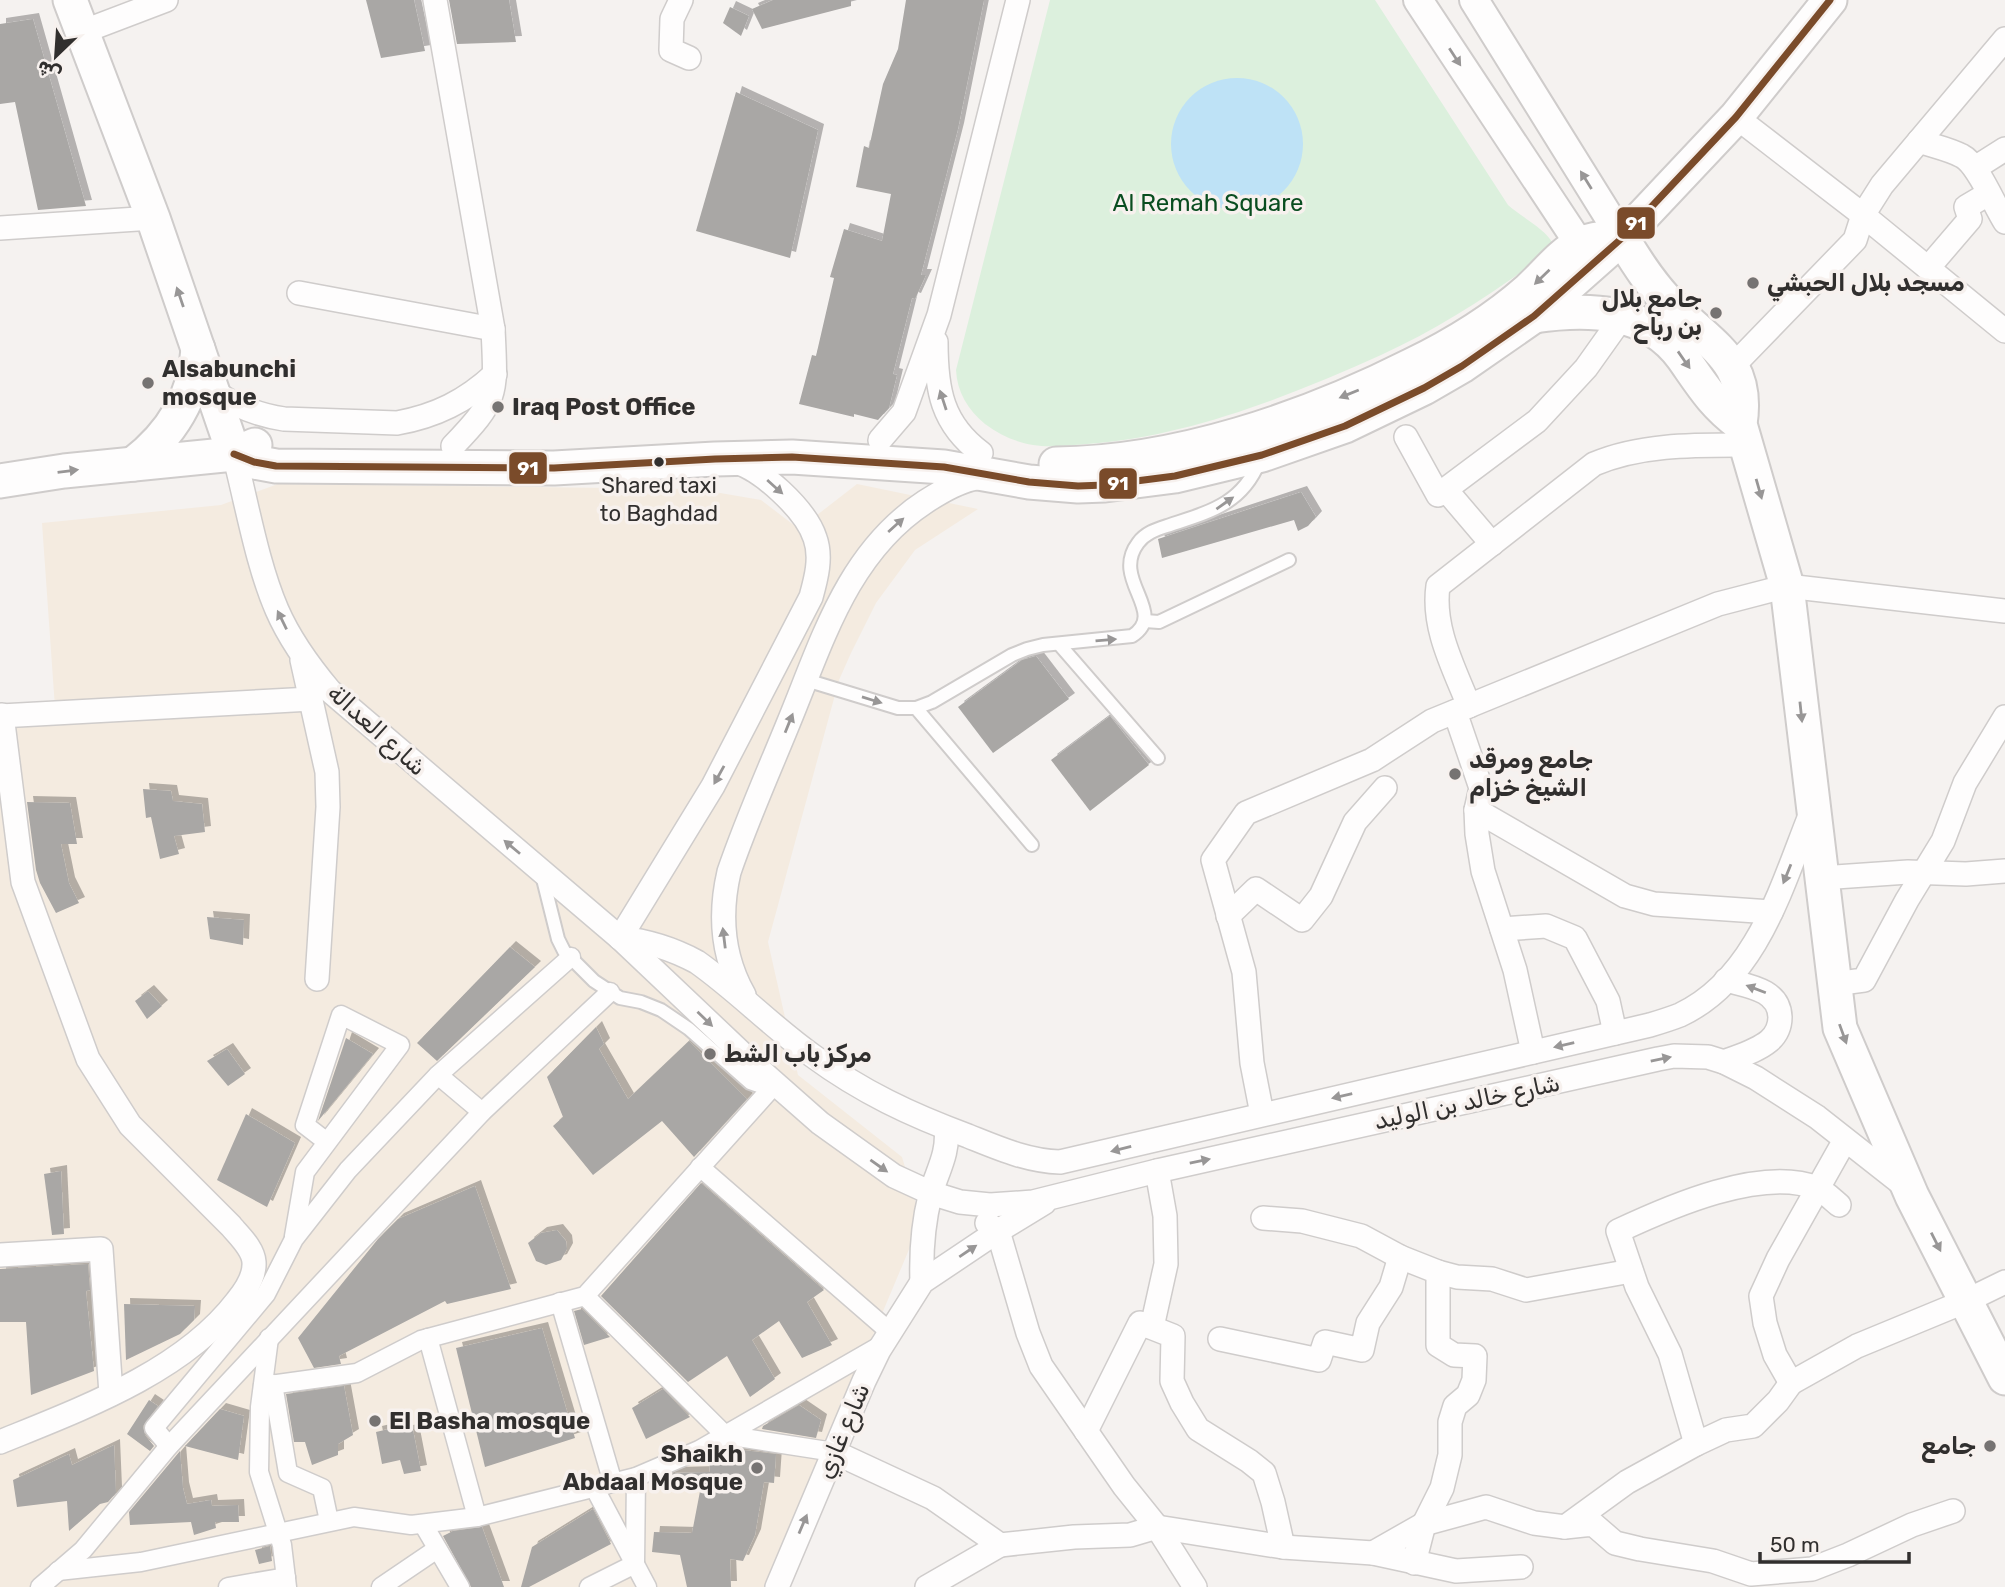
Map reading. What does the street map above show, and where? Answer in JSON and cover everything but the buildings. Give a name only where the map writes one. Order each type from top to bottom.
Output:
[{"type":"main road","points":[[70,0],[153,218],[234,454],[254,462],[276,466],[494,469],[792,457],[944,467],[1030,462],[1087,464],[1166,453],[1273,423],[1380,381],[1443,349],[1587,255]]},
{"type":"main road","points":[[0,481],[234,454],[252,446],[271,443],[589,445],[762,435],[880,440],[944,446],[1052,485],[1105,485],[1175,475],[1262,455],[1345,426],[1424,388],[1471,360],[1534,316],[1600,238],[1622,238],[1736,117],[1830,0]]},
{"type":"main road","points":[[1622,238],[1674,309],[1709,340],[1732,367],[1742,391],[1743,434],[1787,586],[1840,1028],[1909,1189],[2005,1378]]},
{"type":"main road","points":[[1534,316],[1579,311],[1623,316],[1650,328],[1673,346],[1712,400],[1743,434]]},
{"type":"main road","points":[[134,464],[159,442],[179,414],[193,382],[198,349]]},
{"type":"street","points":[[82,32],[166,0]]},
{"type":"street","points":[[435,0],[493,329],[495,374],[495,386],[486,409],[453,446]]},
{"type":"street","points":[[681,0],[671,19],[671,50],[689,58]]},
{"type":"street","points":[[880,440],[904,412],[939,315],[1018,0]]},
{"type":"street","points":[[1418,0],[1587,255]]},
{"type":"street","points":[[1474,0],[1622,238]]},
{"type":"street","points":[[1732,367],[1855,240],[1863,215],[1882,185],[2002,48]]},
{"type":"street","points":[[1736,117],[1863,215],[2005,331]]},
{"type":"street","points":[[1919,141],[1964,157],[1975,168],[2005,222]]},
{"type":"street","points":[[1975,168],[2005,149]]},
{"type":"street","points":[[1928,268],[1970,219],[1966,207],[1988,194]]},
{"type":"street","points":[[0,228],[153,218]]},
{"type":"street","points":[[299,293],[493,329]]},
{"type":"street","points":[[747,1001],[734,976],[726,948],[723,929],[724,890],[735,853],[846,587],[877,544],[895,525],[937,494],[960,482],[979,477],[991,465],[962,439],[945,408],[936,365],[939,315]]},
{"type":"street","points":[[1406,437],[1438,495],[1537,421],[1586,368],[1623,316]]},
{"type":"street","points":[[213,391],[237,406],[284,419],[397,423],[415,420],[450,407],[467,398],[495,374]]},
{"type":"street","points":[[1533,1052],[1515,970],[1483,871],[1476,810],[1481,788],[1440,630],[1436,605],[1438,586],[1594,464],[1618,453],[1691,445],[1743,434]]},
{"type":"street","name":"شارع العدالة","points":[[234,454],[269,590],[288,633],[314,673],[348,708],[620,938],[777,1093],[894,1176],[931,1193],[960,1202]]},
{"type":"street","points":[[715,458],[736,461],[752,469],[787,499],[815,536],[818,553],[816,579],[811,597],[713,786],[620,938],[652,943],[683,954],[710,972],[792,1041],[842,1077],[906,1112],[1031,1159],[1060,1162],[1087,1157],[1650,1025],[1681,1014],[1726,980],[1757,940],[1812,811]]},
{"type":"street","points":[[1446,490],[1492,544]]},
{"type":"street","points":[[1262,1114],[1252,1063],[1244,972],[1213,860],[1246,813],[1372,760],[1432,721],[1718,604],[1787,586],[2005,611]]},
{"type":"street","points":[[300,654],[327,772],[328,807],[317,979]]},
{"type":"street","points":[[0,1442],[95,1403],[169,1362],[222,1321],[245,1290],[252,1275],[254,1260],[231,1226],[130,1125],[88,1059],[23,882],[1,715],[311,699]]},
{"type":"street","points":[[1834,984],[1864,980],[1943,841],[1965,783],[2005,717]]},
{"type":"street","points":[[1228,916],[1256,889],[1302,920],[1321,896],[1355,822],[1385,789]]},
{"type":"street","points":[[1476,810],[1625,896],[1654,904],[1771,912]]},
{"type":"street","points":[[1821,878],[1908,872],[1923,874],[2005,871]]},
{"type":"street","points":[[1502,929],[1546,926],[1575,938],[1608,1001],[1615,1033]]},
{"type":"street","points":[[169,1446],[154,1428],[266,1294],[294,1239],[348,1170],[438,1075],[570,957]]},
{"type":"street","points":[[1724,1062],[1771,1040],[1780,1021],[1779,1010],[1766,992],[1726,980]]},
{"type":"street","points":[[40,1587],[83,1550],[169,1446],[482,1112],[610,992]]},
{"type":"street","points":[[294,1239],[305,1172],[400,1045],[341,1015],[305,1125],[327,1142]]},
{"type":"street","name":"شارع خالد بن الوليد","points":[[960,1202],[990,1205],[1033,1202],[1157,1171],[1658,1059],[1691,1056],[1724,1062],[1787,1097],[1909,1189]]},
{"type":"street","points":[[438,1075],[482,1112]]},
{"type":"street","points":[[268,1385],[357,1373],[428,1338],[585,1296],[700,1167],[777,1093]]},
{"type":"street","points":[[922,1282],[923,1235],[931,1193],[947,1148],[946,1128]]},
{"type":"street","points":[[1791,1382],[1775,1355],[1765,1323],[1761,1296],[1778,1259],[1845,1140]]},
{"type":"street","points":[[58,1571],[141,1562],[354,1517],[411,1525],[477,1517],[636,1477],[699,1450],[887,1338],[700,1167]]},
{"type":"street","points":[[1152,1327],[1166,1264],[1165,1216],[1157,1171]]},
{"type":"street","points":[[1696,1444],[1670,1354],[1637,1287],[1618,1231],[1697,1197],[1781,1181],[1819,1189],[1839,1205]]},
{"type":"street","name":"شارع غازي","points":[[777,1587],[864,1381],[922,1282],[1056,1196]]},
{"type":"street","points":[[960,1202],[998,1231],[1028,1333],[1041,1366],[1157,1527],[1195,1587]]},
{"type":"street","points":[[1263,1217],[1302,1221],[1361,1236],[1438,1272],[1457,1277],[1492,1279],[1526,1290],[1632,1271]]},
{"type":"street","points":[[0,1255],[101,1249],[111,1394]]},
{"type":"street","points":[[1220,1339],[1319,1360],[1325,1342],[1362,1350],[1368,1323],[1391,1287],[1401,1257]]},
{"type":"street","points":[[1414,1563],[1423,1524],[1442,1488],[1450,1455],[1452,1414],[1455,1406],[1468,1395],[1474,1380],[1475,1356],[1454,1356],[1438,1345],[1438,1272]]},
{"type":"street","points":[[1565,1527],[1627,1482],[1696,1444],[1726,1430],[1753,1426],[1778,1401],[1791,1382],[1857,1346],[2005,1282]]},
{"type":"street","points":[[585,1296],[725,1435],[834,1452],[933,1498],[1000,1545]]},
{"type":"street","points":[[560,1302],[613,1483]]},
{"type":"street","points":[[1086,1431],[1140,1323],[1173,1336],[1172,1381],[1198,1429],[1264,1473],[1283,1547]]},
{"type":"street","points":[[269,1338],[268,1385],[288,1473],[322,1488],[329,1521]]},
{"type":"street","points":[[428,1338],[477,1517]]},
{"type":"street","points":[[228,1587],[287,1582],[278,1531],[259,1472],[260,1408],[268,1385]]},
{"type":"street","points":[[635,1564],[636,1477]]},
{"type":"street","points":[[594,1488],[647,1587]]},
{"type":"street","points":[[1373,1553],[1423,1524],[1486,1507],[1534,1523],[1565,1527],[1593,1524],[1615,1543],[1713,1561],[1751,1574],[1812,1569],[1912,1525],[1953,1511]]},
{"type":"street","points":[[423,1524],[460,1587]]},
{"type":"street","points":[[926,1587],[1000,1545],[1074,1537],[1130,1535],[1157,1527],[1283,1547],[1373,1553],[1456,1571],[1521,1567]]},
{"type":"street","points":[[381,1587],[437,1549]]},
{"type":"street","points":[[589,1587],[635,1564]]},
{"type":"lane","points":[[806,680],[898,708],[916,708],[932,702],[1027,649],[1126,638],[1138,632],[1145,621],[1145,609],[1130,574],[1129,564],[1136,545],[1151,531],[1216,509],[1228,502],[1249,481],[1262,455]]},
{"type":"lane","points":[[1145,621],[1159,622],[1289,560]]},
{"type":"lane","points":[[1059,644],[1158,758]]},
{"type":"lane","points":[[916,708],[1032,845]]},
{"type":"lane","points":[[541,871],[558,939],[570,957],[594,981],[610,992],[661,1010],[689,1029],[750,1083],[777,1093]]},
{"type":"shaded area","points":[[278,484],[697,489],[761,500],[799,529],[857,484],[978,509],[915,550],[876,603],[851,653],[839,680],[768,942],[798,1075],[902,1157],[921,1221],[767,1587],[0,1587],[0,725],[56,722],[42,523],[221,505]]},
{"type":"green space","name":"Al Remah Square","points":[[1050,0],[1375,0],[1508,205],[1538,227],[1552,242],[1545,255],[1486,296],[1403,345],[1311,385],[1237,412],[1162,433],[1087,444],[1026,444],[1002,435],[973,413],[961,393],[956,370]]},
{"type":"water","points":[[1237,78],[1262,83],[1284,97],[1298,119],[1303,144],[1298,169],[1284,191],[1262,205],[1237,210],[1212,205],[1190,191],[1176,169],[1171,144],[1176,119],[1190,97],[1212,83]]},
{"type":"transit line","name":"91","points":[[234,454],[254,462],[276,466],[554,468],[792,457],[944,467],[1029,482],[1078,486],[1175,476],[1262,455],[1345,426],[1424,388],[1462,366],[1534,316],[1622,238],[1736,117],[1830,0]]},
{"type":"place","name":"مسجد بلال الحبشي","points":[[1753,283]]},
{"type":"place","name":"جامع بلال بن رباح","points":[[1716,313]]},
{"type":"place","name":"Alsabunchi mosque","points":[[148,383]]},
{"type":"place","name":"Iraq Post Office","points":[[498,407]]},
{"type":"place","name":"Shared taxi to Baghdad","points":[[659,462]]},
{"type":"place","name":"جامع ومرقد الشيخ خزام","points":[[1455,774]]},
{"type":"place","name":"مركز باب الشط","points":[[710,1054]]},
{"type":"place","name":"El Basha mosque","points":[[375,1421]]},
{"type":"place","name":"جامع","points":[[1990,1446]]},
{"type":"place","name":"Shaikh Abdaal Mosque","points":[[757,1468]]}]
